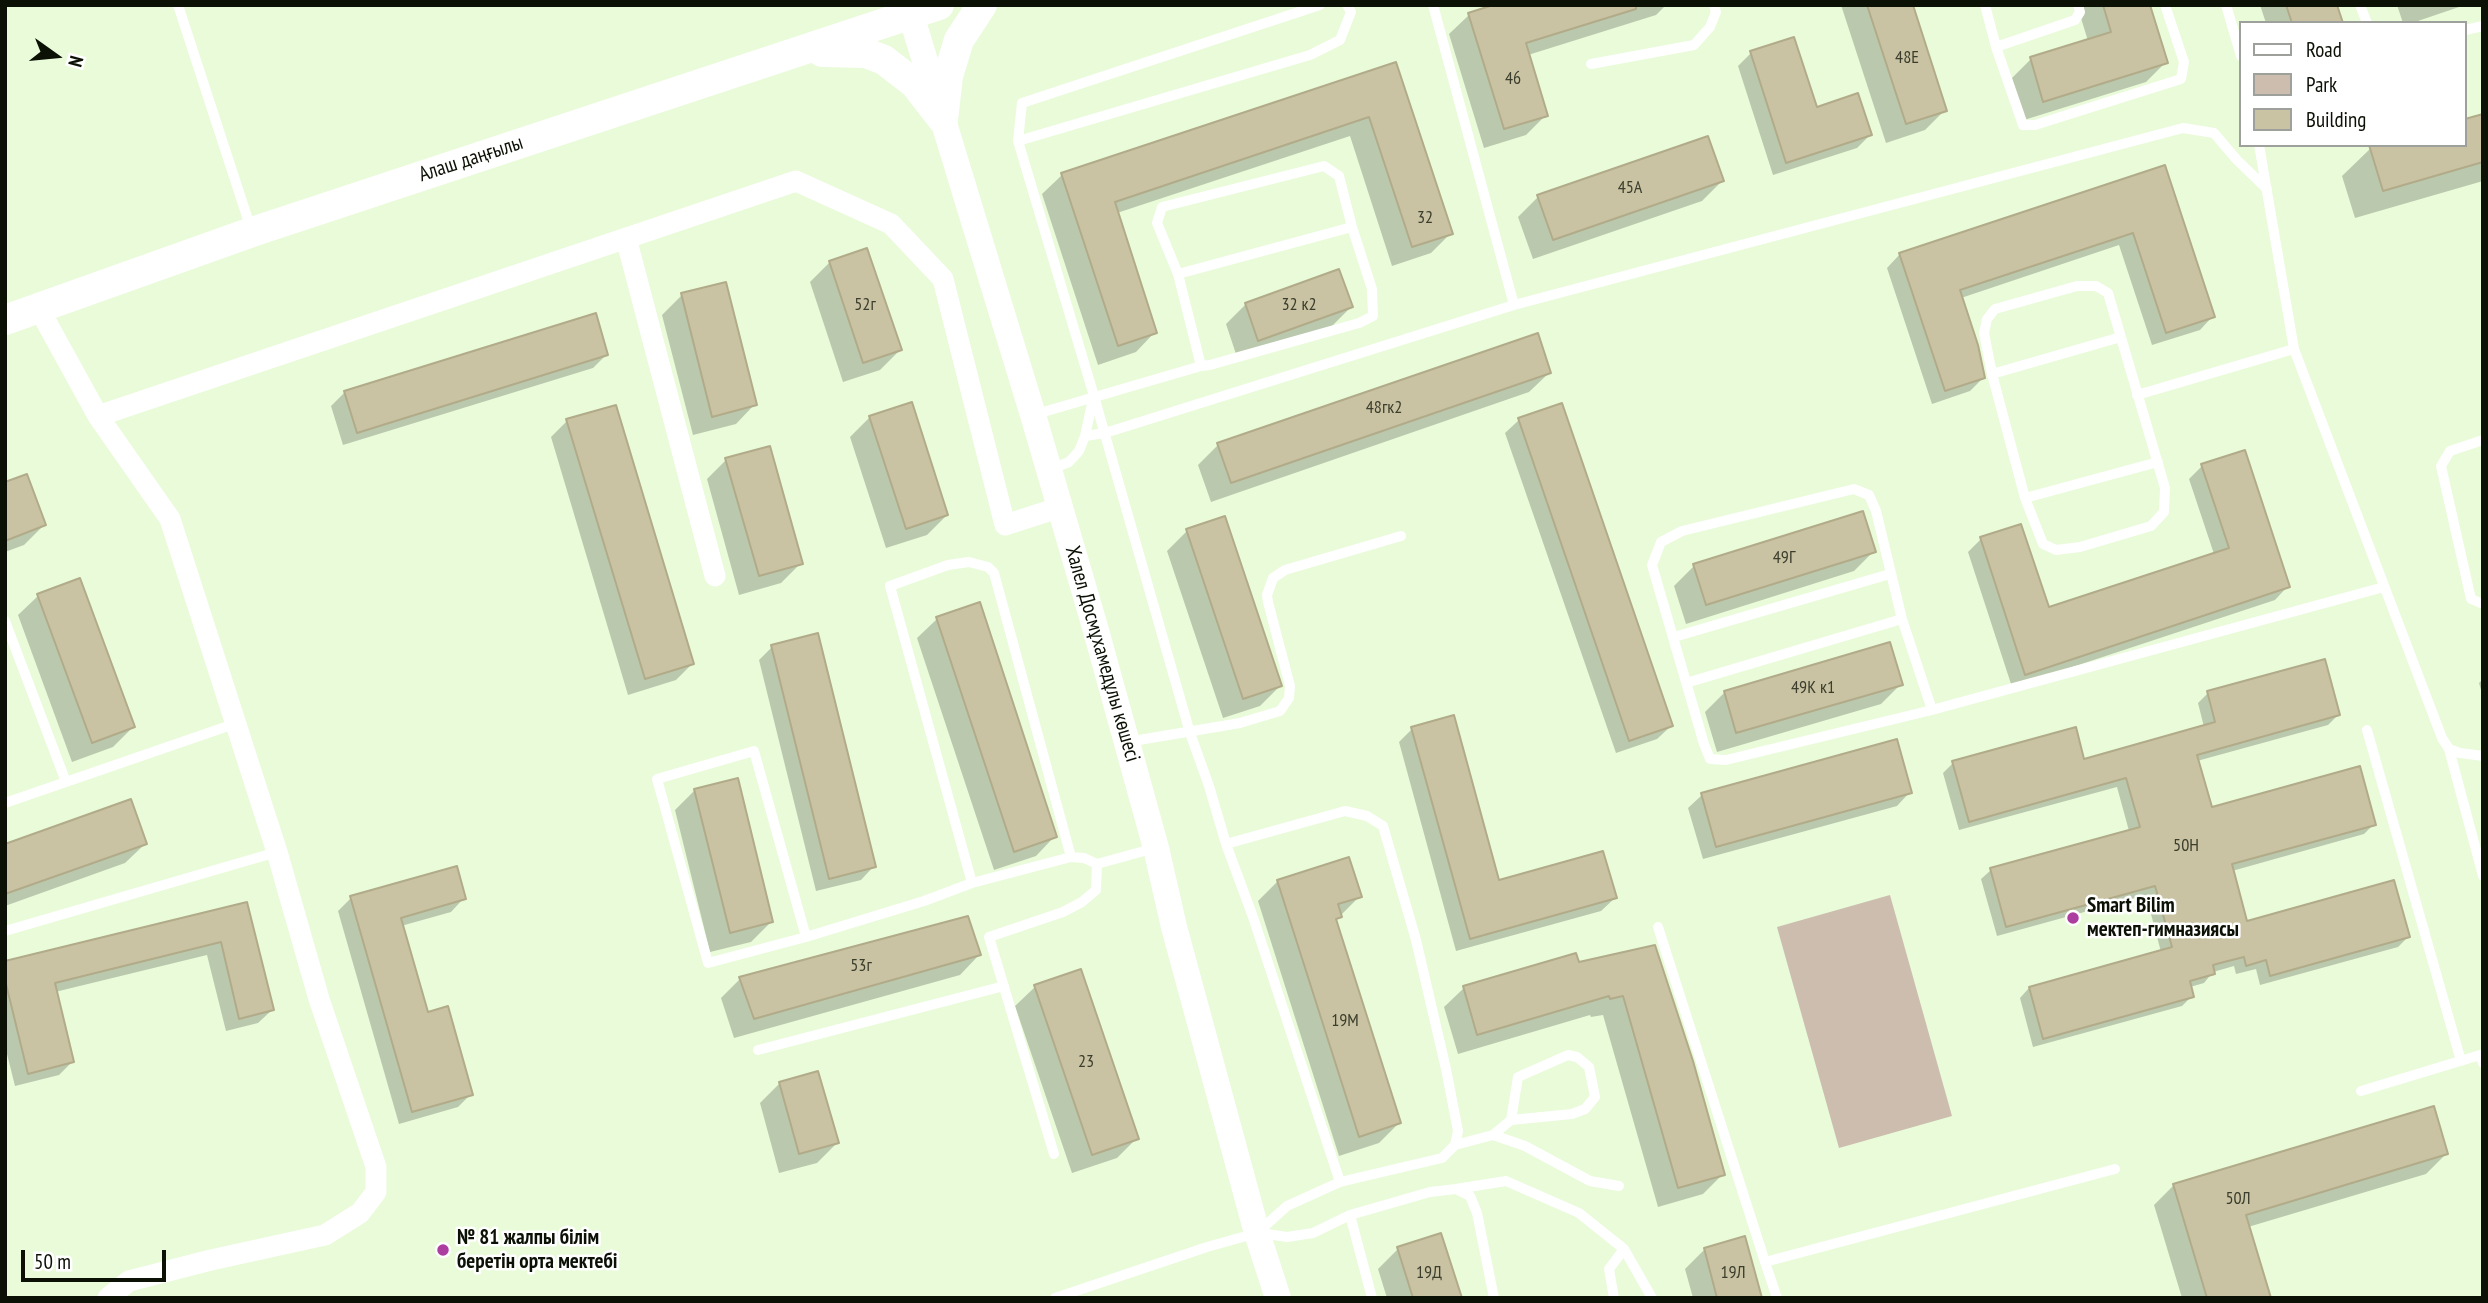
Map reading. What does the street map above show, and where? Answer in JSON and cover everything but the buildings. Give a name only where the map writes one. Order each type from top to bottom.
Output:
[{"type":"main road","name":"Алаш даңғылы","points":[[5,320],[252,232],[939,5]]},
{"type":"main road","points":[[943,120],[948,76],[959,40],[982,5]]},
{"type":"main road","points":[[793,53],[844,51],[884,60],[915,84],[943,120]]},
{"type":"street","name":"Халел Досмұхамедұлы көшесі","points":[[911,15],[1061,507],[1156,848],[1174,927],[1257,1233],[1278,1298]]},
{"type":"street","points":[[98,416],[796,181],[891,224],[943,279],[1005,525],[1061,507]]},
{"type":"street","points":[[626,238],[715,576]]},
{"type":"street","points":[[38,307],[98,416],[170,520],[277,852],[319,999],[376,1167],[376,1192],[360,1213],[325,1235],[211,1260],[129,1282],[108,1298]]},
{"type":"lane","points":[[178,5],[252,232]]},
{"type":"lane","points":[[1320,5],[1022,103],[1018,141],[1190,733],[1340,1182]]},
{"type":"lane","points":[[1018,141],[1310,55],[1340,40],[1351,12],[1348,5]]},
{"type":"lane","points":[[1433,5],[1514,305]]},
{"type":"lane","points":[[1591,64],[1694,45],[1710,27],[1716,12],[1714,5]]},
{"type":"lane","points":[[1985,5],[1996,47],[2023,125],[2035,125],[2181,79],[2185,62],[2165,5]]},
{"type":"lane","points":[[1996,47],[2075,20],[2080,12],[2078,5]]},
{"type":"lane","points":[[2226,5],[2240,53]]},
{"type":"lane","points":[[1085,436],[1105,433],[1514,305],[2183,128],[2214,132],[2237,160],[2267,189]]},
{"type":"lane","points":[[2259,147],[2294,349],[2442,738],[2449,749],[2483,876]]},
{"type":"lane","points":[[1033,415],[1359,323],[1373,316],[1372,289],[1339,176],[1324,166],[1161,206],[1157,223],[1178,274],[1201,366]]},
{"type":"lane","points":[[1178,274],[1352,227]]},
{"type":"lane","points":[[2077,286],[2096,286],[2108,293],[2121,337],[2165,488],[2164,512],[2151,526],[2080,547],[2056,550],[2043,544],[2025,498],[1992,373],[1984,332],[1987,319],[1995,309],[2077,286]]},
{"type":"lane","points":[[1992,373],[2121,337]]},
{"type":"lane","points":[[2137,396],[2294,349]]},
{"type":"lane","points":[[1050,470],[1069,462],[1079,451],[1094,396]]},
{"type":"lane","points":[[2483,440],[2450,451],[2441,466],[2471,599],[2483,604]]},
{"type":"lane","points":[[2025,498],[2158,462]]},
{"type":"lane","points":[[1931,710],[1902,619],[1876,511],[1869,495],[1854,489],[1682,531],[1661,542],[1652,565],[1686,683],[1710,759],[1726,760],[1931,710],[2384,587]]},
{"type":"lane","points":[[1126,742],[1240,723],[1280,711],[1289,698],[1290,686],[1266,595],[1273,578],[1285,570],[1401,536]]},
{"type":"lane","points":[[972,883],[890,586],[948,565],[969,562],[988,568],[994,573],[1071,857]]},
{"type":"lane","points":[[1674,637],[1890,574]]},
{"type":"lane","points":[[1686,683],[1902,619]]},
{"type":"lane","points":[[5,621],[66,782]]},
{"type":"lane","points":[[5,803],[234,724]]},
{"type":"lane","points":[[2367,730],[2461,1061]]},
{"type":"lane","points":[[2449,749],[2483,756]]},
{"type":"lane","points":[[806,937],[754,751],[657,779],[708,963],[806,937],[924,901],[972,883],[1071,857],[1097,864],[1156,848]]},
{"type":"lane","points":[[1226,844],[1345,811],[1367,816],[1383,825],[1416,940],[1446,1069],[1458,1131],[1455,1145]]},
{"type":"lane","points":[[5,931],[277,852]]},
{"type":"lane","points":[[1054,1154],[989,937],[1063,912],[1082,902],[1096,890],[1097,864]]},
{"type":"lane","points":[[1658,927],[1777,1298]]},
{"type":"lane","points":[[758,1050],[1004,986]]},
{"type":"lane","points":[[1257,1233],[1287,1206],[1340,1182],[1442,1158],[1455,1145],[1493,1135],[1511,1120],[1572,1114],[1585,1109],[1595,1097],[1589,1067],[1577,1057],[1568,1055],[1518,1077],[1511,1120]]},
{"type":"lane","points":[[2361,1091],[2480,1055],[2483,1063]]},
{"type":"lane","points":[[1493,1135],[1525,1146],[1590,1181],[1619,1186]]},
{"type":"lane","points":[[1765,1262],[2115,1169]]},
{"type":"lane","points":[[1055,1298],[1257,1233],[1287,1237],[1314,1233],[1350,1215],[1430,1192],[1506,1181],[1578,1213],[1624,1249],[1652,1298]]},
{"type":"lane","points":[[1456,1189],[1469,1196],[1477,1213],[1494,1298]]},
{"type":"lane","points":[[1350,1215],[1372,1298]]},
{"type":"lane","points":[[1614,1298],[1609,1269],[1624,1249]]},
{"type":"green space","points":[[1890,895],[1952,1116],[1839,1148],[1777,927]]},
{"type":"place","name":"Smart Bilim мектеп-гимназиясы","points":[[2073,918]]},
{"type":"place","name":"№ 81 жалпы білім беретін орта мектебі","points":[[443,1250]]}]
